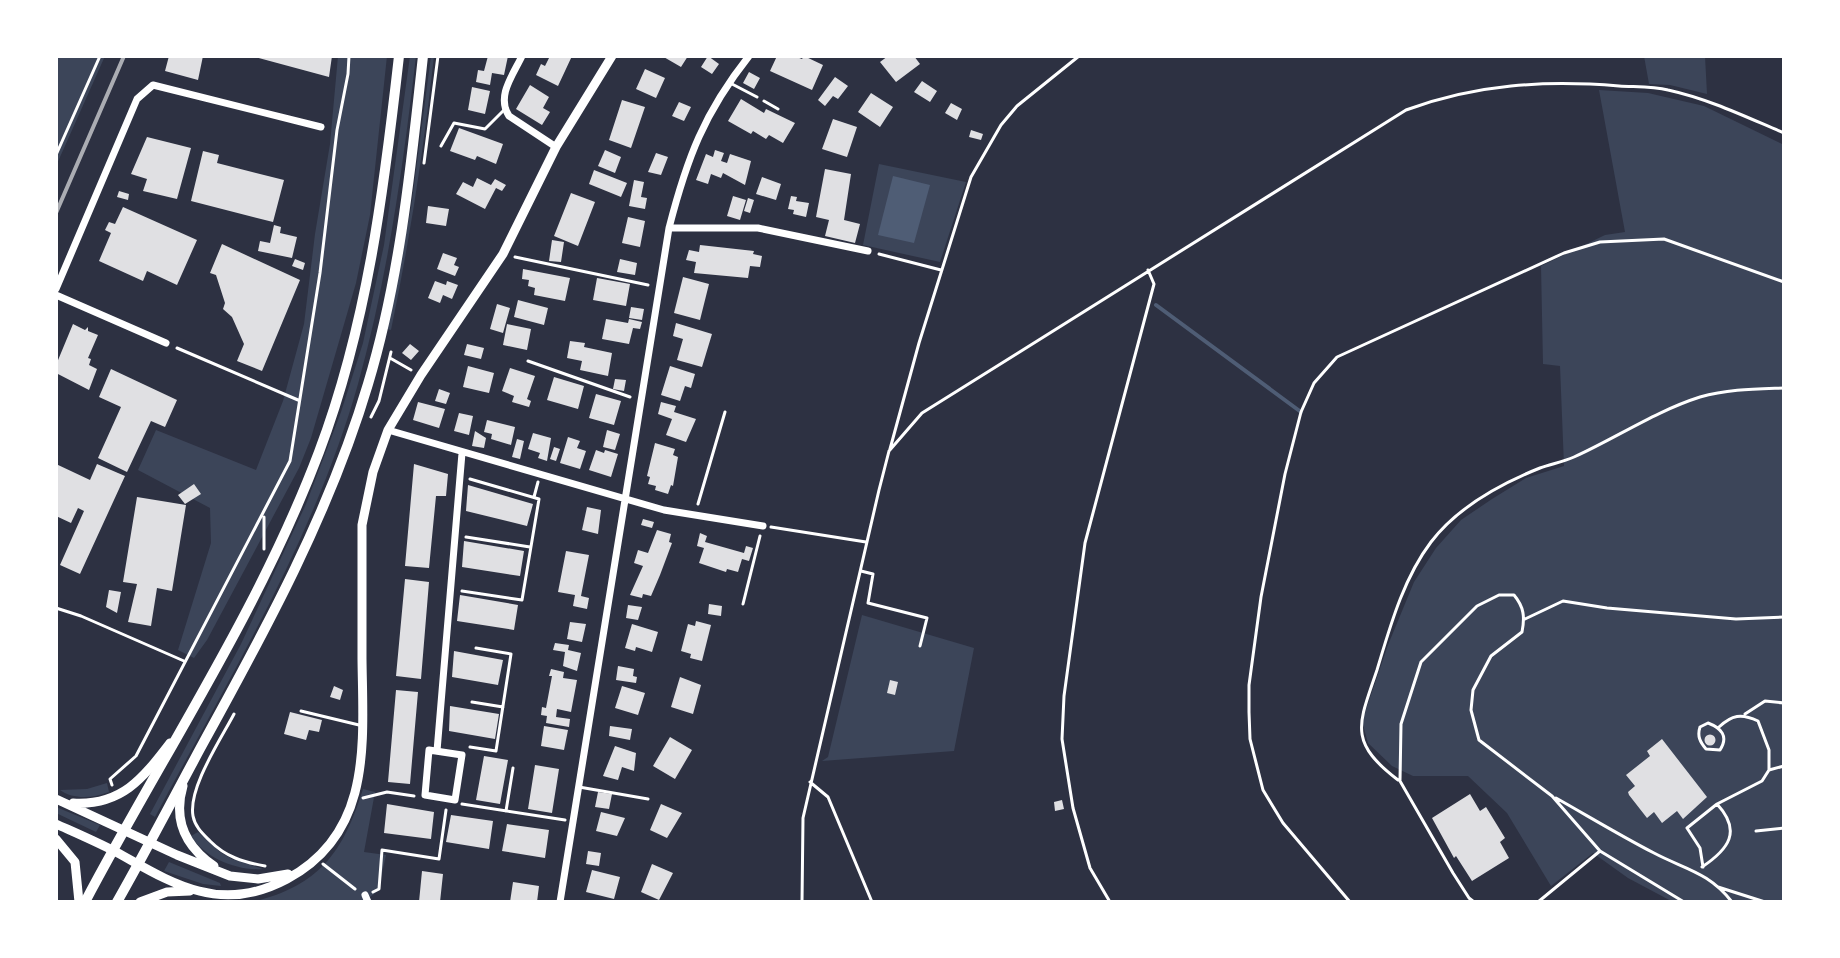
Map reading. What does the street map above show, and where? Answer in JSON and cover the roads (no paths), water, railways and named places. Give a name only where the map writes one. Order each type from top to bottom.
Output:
[{"type":"main road","points":[[85,902],[234,638],[287,529],[320,450],[343,380],[384,193],[399,56]]},
{"type":"main road","points":[[117,902],[255,650],[309,538],[343,456],[369,382],[388,306],[409,187],[423,56]]},
{"type":"main road","points":[[140,902],[167,892],[240,895],[260,891],[302,871],[335,839],[349,810],[361,769],[362,525],[373,472],[388,430],[421,375],[503,254],[556,147],[612,56]]},
{"type":"main road","points":[[58,800],[86,804],[116,796],[133,786],[182,727]]},
{"type":"main road","points":[[186,774],[179,809],[184,836],[207,861],[230,876]]},
{"type":"main road","points":[[58,800],[230,876],[258,879],[302,871]]},
{"type":"main road","points":[[56,824],[198,891]]},
{"type":"main road","points":[[56,839],[75,862],[79,902]]},
{"type":"street","points":[[522,56],[502,99],[505,109],[509,116],[556,147]]},
{"type":"street","points":[[560,902],[669,228],[690,154],[705,121],[749,56]]},
{"type":"street","points":[[56,289],[137,99],[153,85],[321,127]]},
{"type":"street","points":[[669,228],[758,228],[868,251]]},
{"type":"street","points":[[56,295],[166,343]]},
{"type":"street","points":[[388,430],[626,500],[694,516],[763,526]]},
{"type":"street","points":[[437,751],[462,453]]},
{"type":"street","points":[[429,750],[437,751],[462,755],[455,800],[425,795],[429,750]]},
{"type":"lane","points":[[57,154],[100,56]]},
{"type":"lane","points":[[729,82],[757,97]]},
{"type":"lane","points":[[441,146],[454,123],[485,129],[505,109]]},
{"type":"lane","points":[[301,711],[363,726]]},
{"type":"lane","points":[[579,787],[648,799]]},
{"type":"waterway","points":[[1156,305],[1301,412]]},
{"type":"railway","points":[[56,213],[124,56]]}]
